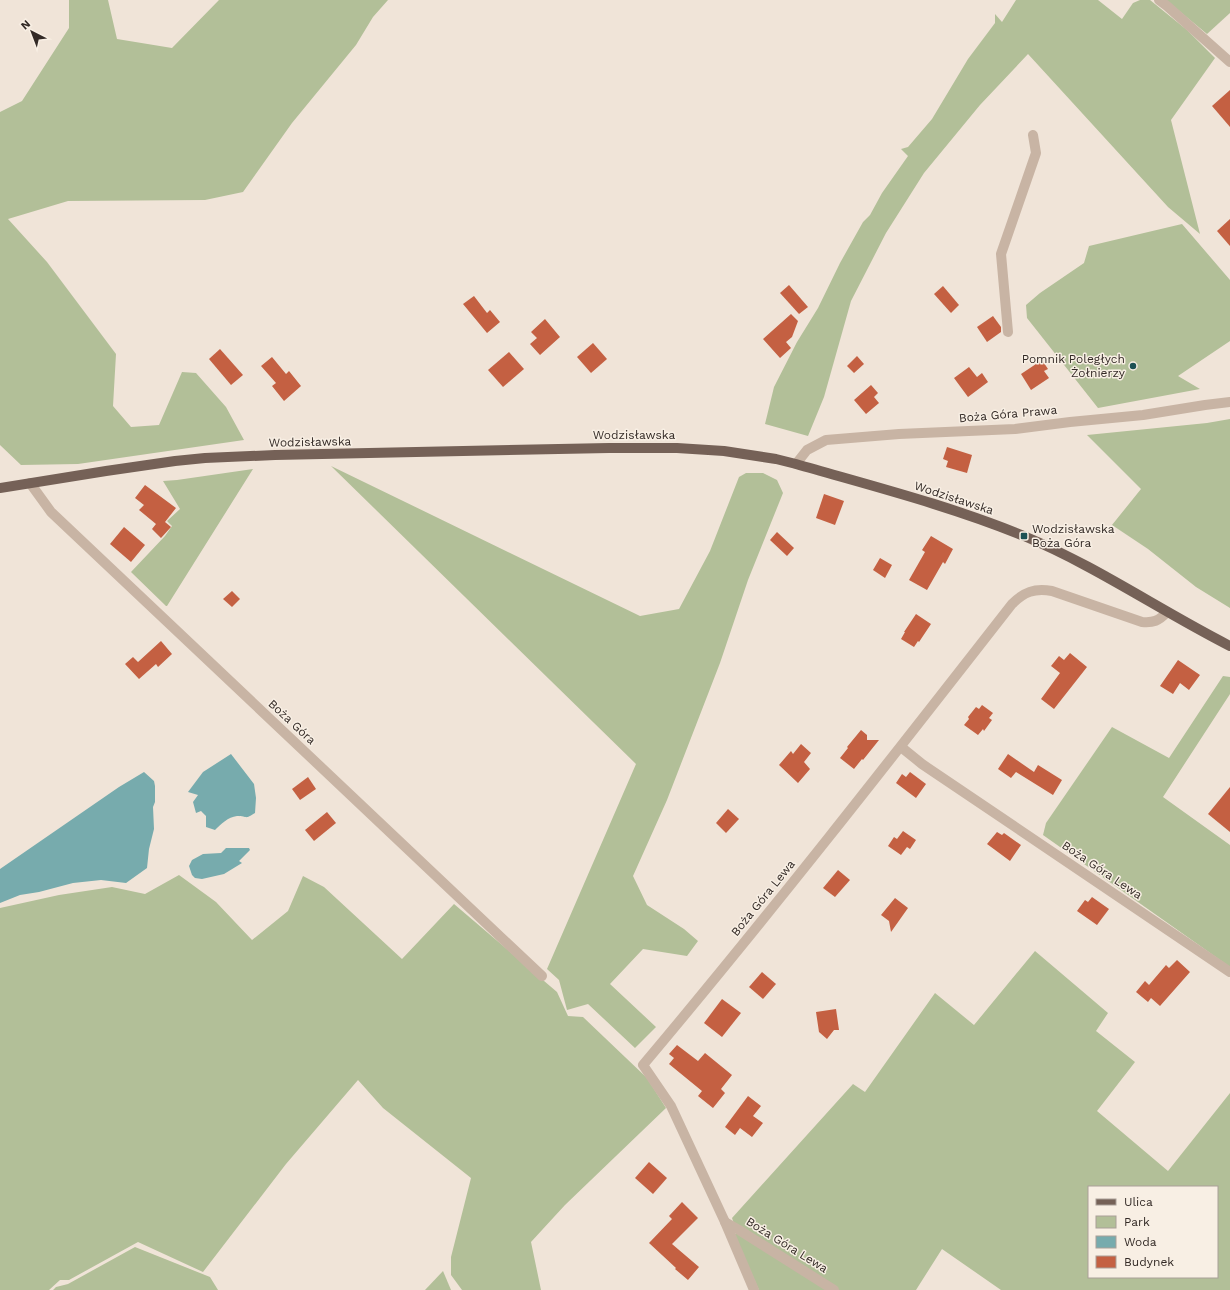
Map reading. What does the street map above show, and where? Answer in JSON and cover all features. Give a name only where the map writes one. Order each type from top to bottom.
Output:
[{"type":"main road","name":"Wodzisławska","points":[[0,488],[106,471],[205,458],[593,448],[676,448],[724,451],[776,459],[796,464],[941,507],[1024,536],[1073,559],[1230,646]]},
{"type":"street","points":[[1159,0],[1230,62]]},
{"type":"street","points":[[1008,332],[1001,254],[1036,153],[1033,135]]},
{"type":"street","name":"Boża Góra Prawa","points":[[796,464],[807,450],[826,440],[899,434],[1015,429],[1143,415],[1230,402]]},
{"type":"street","name":"Boża Góra","points":[[30,483],[51,512],[542,976]]},
{"type":"street","name":"Boża Góra Lewa","points":[[834,1290],[725,1222],[671,1106],[643,1065],[698,1000],[1019,597],[1030,591],[1042,589],[1052,591],[1142,622],[1152,622],[1158,620],[1167,612]]},
{"type":"street","name":"Boża Góra Lewa","points":[[901,746],[922,764],[1230,972]]},
{"type":"street","points":[[725,1222],[754,1290]]},
{"type":"green space","points":[[69,0],[108,0],[117,39],[172,48],[219,0],[388,0],[373,17],[356,45],[292,123],[243,192],[205,200],[68,201],[8,219],[47,262],[116,354],[113,406],[131,427],[159,425],[182,372],[196,373],[226,407],[244,440],[78,464],[21,465],[0,445],[0,112],[22,101],[69,28]]},
{"type":"green space","points":[[1016,0],[1098,0],[1122,19],[1133,3],[1140,0],[1150,0],[1187,30],[1215,58],[1171,120],[1200,234],[1168,207],[1028,54],[980,105],[924,173],[886,233],[851,301],[824,397],[808,436],[765,424],[774,387],[797,342],[818,308],[840,263],[863,222],[870,215],[882,193],[908,156],[901,149],[908,147],[932,119],[968,59],[995,23],[995,14],[1002,22]]},
{"type":"green space","points":[[1166,0],[1230,0],[1230,13],[1207,34]]},
{"type":"green space","points":[[1182,224],[1230,280],[1230,341],[1178,376],[1200,389],[1098,408],[1027,318],[1026,305],[1040,293],[1084,263],[1089,246]]},
{"type":"green space","points":[[1230,419],[1230,608],[1196,587],[1148,549],[1112,525],[1141,489],[1087,435],[1207,423]]},
{"type":"green space","points":[[331,466],[640,616],[679,609],[710,551],[739,477],[746,473],[763,473],[777,480],[783,493],[748,580],[720,663],[667,800],[633,876],[647,905],[684,929],[698,941],[687,956],[643,949],[610,984],[656,1027],[635,1048],[588,1004],[567,1010],[559,980],[547,969],[636,764]]},
{"type":"green space","points":[[253,469],[166,606],[131,572],[165,536],[172,526],[167,521],[180,509],[163,481]]},
{"type":"green space","points":[[1223,676],[1230,677],[1230,694],[1163,797],[1230,845],[1230,967],[1043,835],[1046,823],[1112,727],[1169,758]]},
{"type":"green space","points":[[179,875],[216,902],[252,940],[288,911],[303,876],[324,887],[402,959],[454,904],[557,992],[568,1016],[583,1017],[647,1078],[666,1108],[565,1205],[531,1242],[541,1290],[462,1290],[451,1275],[451,1257],[471,1178],[383,1108],[358,1080],[286,1164],[203,1272],[138,1242],[69,1280],[60,1280],[49,1290],[0,1290],[0,908],[59,895],[112,887],[145,894]]},
{"type":"green space","points":[[1035,951],[1108,1013],[1096,1031],[1135,1062],[1097,1111],[1168,1171],[1230,1093],[1230,1290],[1001,1290],[942,1249],[916,1290],[759,1290],[734,1235],[737,1232],[732,1218],[853,1084],[865,1092],[935,993],[974,1025]]},
{"type":"green space","points":[[135,1247],[210,1277],[218,1290],[53,1290],[56,1287],[68,1284]]},
{"type":"green space","points":[[443,1271],[451,1290],[425,1290]]},
{"type":"water","points":[[231,754],[254,784],[256,798],[255,813],[247,817],[237,816],[228,819],[215,830],[206,827],[206,816],[201,811],[196,813],[193,802],[198,795],[188,792],[203,772]]},
{"type":"water","points":[[144,772],[154,781],[155,786],[155,802],[153,807],[154,829],[149,849],[147,868],[126,883],[101,880],[73,883],[39,892],[20,895],[0,903],[0,869],[119,787]]},
{"type":"water","points":[[226,848],[249,848],[250,850],[239,861],[242,863],[224,874],[202,879],[195,878],[192,875],[189,866],[192,860],[203,854],[221,853]]},
{"type":"building","points":[[1230,90],[1230,127],[1212,106]]},
{"type":"building","points":[[1230,219],[1230,246],[1217,231]]},
{"type":"building","points":[[789,285],[808,307],[799,314],[780,293]]},
{"type":"building","points":[[943,286],[959,305],[951,313],[934,294]]},
{"type":"building","points":[[474,296],[487,313],[490,310],[500,322],[487,333],[463,304]]},
{"type":"building","points":[[791,314],[798,321],[792,337],[786,342],[791,348],[780,358],[763,339]]},
{"type":"building","points":[[993,316],[1001,327],[1001,332],[987,342],[977,327]]},
{"type":"building","points":[[545,319],[560,337],[540,355],[530,344],[537,338],[531,332]]},
{"type":"building","points":[[593,343],[607,359],[591,373],[577,357]]},
{"type":"building","points":[[220,349],[243,375],[231,385],[209,359]]},
{"type":"building","points":[[509,352],[524,369],[503,387],[488,370]]},
{"type":"building","points":[[857,356],[864,364],[854,373],[847,366]]},
{"type":"building","points":[[272,357],[286,374],[289,371],[301,386],[284,401],[272,386],[276,383],[261,366]]},
{"type":"building","points":[[1042,360],[1048,369],[1044,371],[1049,378],[1031,390],[1021,374]]},
{"type":"building","points":[[969,367],[977,377],[982,373],[988,382],[968,397],[954,378]]},
{"type":"building","points":[[871,385],[878,393],[874,397],[879,403],[866,414],[854,400]]},
{"type":"building","points":[[947,447],[972,455],[967,473],[946,467],[948,461],[943,459]]},
{"type":"building","points":[[145,485],[176,508],[165,522],[171,527],[161,538],[152,529],[156,524],[139,510],[144,505],[135,498]]},
{"type":"building","points":[[824,494],[844,501],[835,525],[816,518]]},
{"type":"building","points":[[124,527],[145,545],[131,562],[110,544]]},
{"type":"building","points":[[777,532],[794,548],[787,556],[770,540]]},
{"type":"building","points":[[931,536],[953,549],[945,564],[943,562],[927,590],[909,580],[925,552],[922,550]]},
{"type":"building","points":[[880,558],[892,565],[885,578],[873,570]]},
{"type":"building","points":[[232,591],[240,599],[232,607],[223,599]]},
{"type":"building","points":[[916,614],[931,624],[914,647],[901,639]]},
{"type":"building","points":[[161,641],[172,654],[158,667],[156,664],[139,679],[125,664],[133,657],[138,662]]},
{"type":"building","points":[[1070,653],[1087,667],[1054,709],[1041,699],[1060,673],[1051,666],[1059,656],[1064,660]]},
{"type":"building","points":[[1178,660],[1200,675],[1189,690],[1180,683],[1173,694],[1160,686]]},
{"type":"building","points":[[982,705],[993,713],[989,718],[992,720],[984,731],[983,729],[978,735],[964,725],[976,707],[979,709]]},
{"type":"building","points":[[861,730],[867,735],[867,740],[879,740],[854,769],[840,758]]},
{"type":"building","points":[[801,744],[811,753],[804,762],[810,769],[798,783],[779,765],[791,751],[793,754]]},
{"type":"building","points":[[1008,754],[1034,772],[1038,765],[1062,780],[1053,795],[1016,772],[1011,778],[998,769]]},
{"type":"building","points":[[910,772],[926,784],[916,798],[896,783],[902,774],[906,777]]},
{"type":"building","points":[[308,777],[316,789],[300,800],[292,789]]},
{"type":"building","points":[[1230,787],[1230,832],[1208,814]]},
{"type":"building","points":[[728,809],[739,819],[726,833],[716,823]]},
{"type":"building","points":[[327,812],[336,823],[314,841],[305,830]]},
{"type":"building","points":[[903,831],[916,840],[910,849],[907,847],[901,855],[888,846],[894,837],[897,839]]},
{"type":"building","points":[[997,832],[1002,835],[1004,833],[1021,845],[1010,861],[987,844]]},
{"type":"building","points":[[838,870],[850,880],[835,897],[823,888]]},
{"type":"building","points":[[1092,897],[1109,909],[1097,925],[1077,911],[1085,900],[1088,902]]},
{"type":"building","points":[[895,898],[908,908],[891,932],[889,921],[881,915]]},
{"type":"building","points":[[1177,960],[1190,972],[1160,1006],[1151,998],[1148,1002],[1136,992],[1145,981],[1149,985],[1166,965],[1169,968]]},
{"type":"building","points":[[762,972],[776,984],[763,999],[749,987]]},
{"type":"building","points":[[722,999],[741,1013],[722,1037],[704,1023]]},
{"type":"building","points":[[836,1009],[839,1030],[834,1030],[827,1039],[819,1032],[816,1012]]},
{"type":"building","points":[[677,1045],[698,1061],[705,1053],[732,1075],[721,1089],[725,1093],[713,1108],[698,1096],[702,1091],[669,1064],[674,1058],[669,1054]]},
{"type":"building","points":[[748,1096],[761,1106],[753,1116],[763,1123],[752,1137],[740,1128],[735,1135],[725,1127]]},
{"type":"building","points":[[649,1162],[667,1178],[653,1194],[635,1178]]},
{"type":"building","points":[[682,1202],[698,1218],[672,1244],[699,1267],[688,1280],[649,1243],[672,1219],[669,1216]]},
{"type":"place","name":"Pomnik Poległych Żołnierzy","points":[[1133,366]]},
{"type":"place","name":"Wodzisławska Boża Góra","points":[[1024,536]]}]
